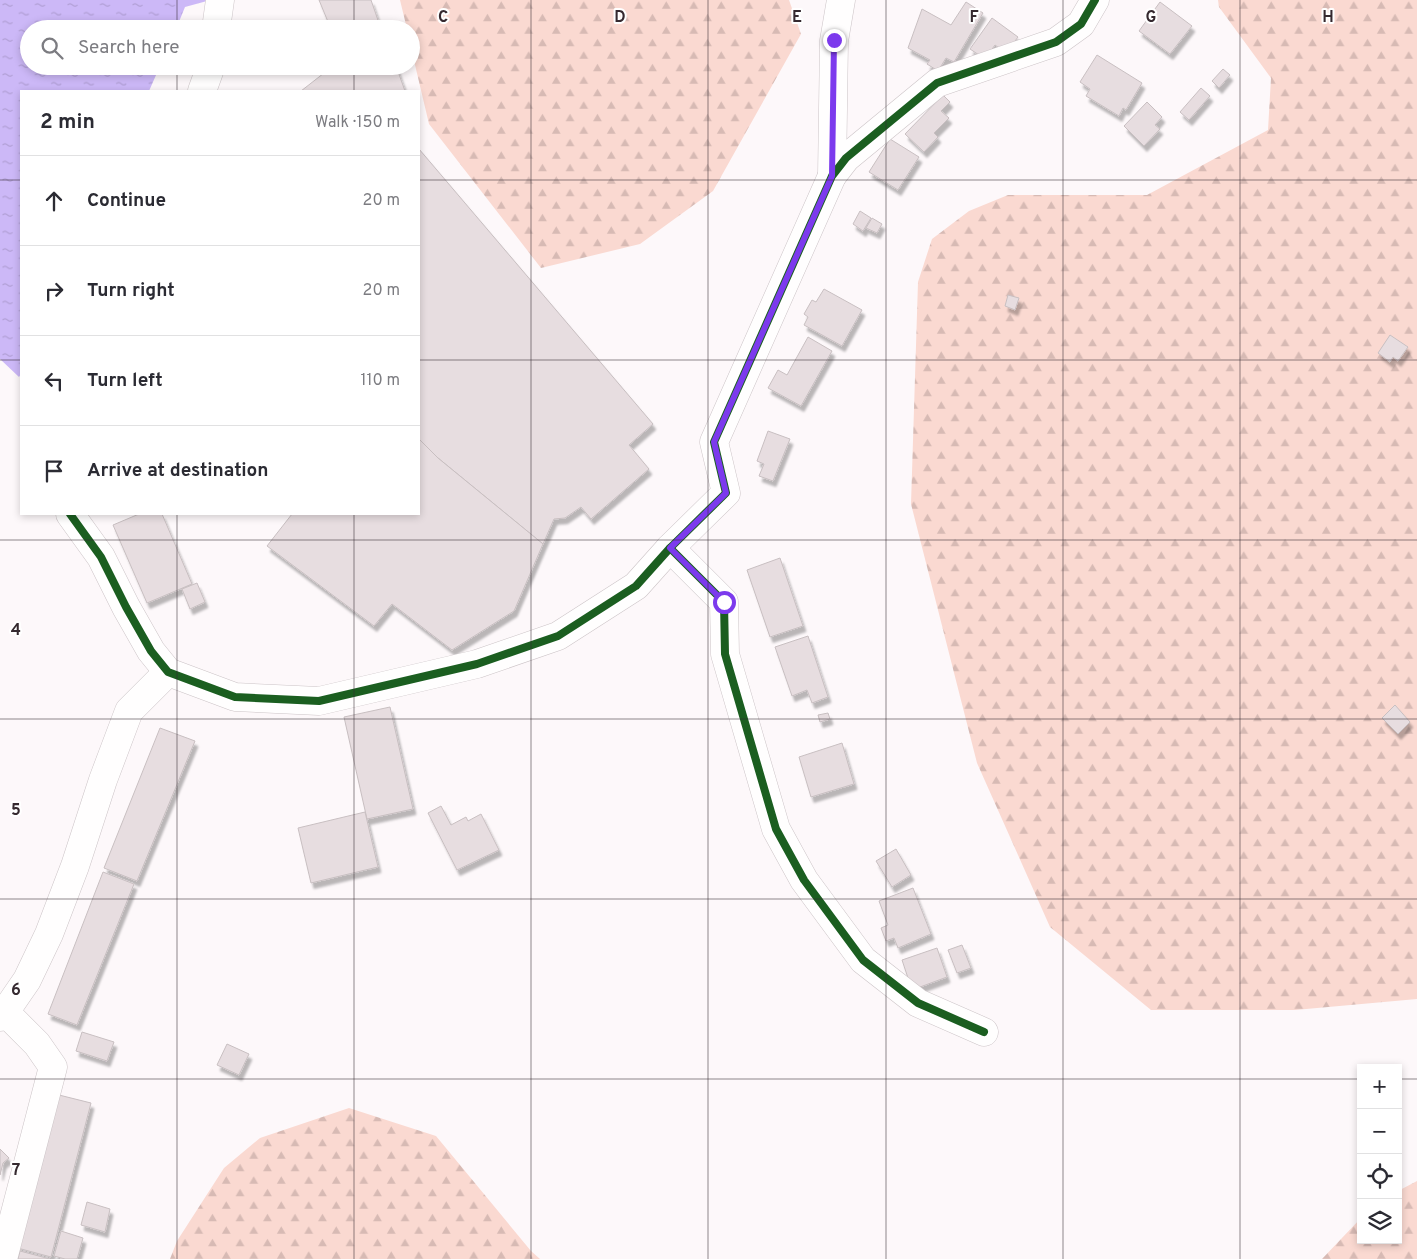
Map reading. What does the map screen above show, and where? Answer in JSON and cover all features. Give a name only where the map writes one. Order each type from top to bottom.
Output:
[{"type":"street","points":[[217,20],[220,0]]},
{"type":"street","points":[[832,176],[834,40],[841,0]]},
{"type":"street","points":[[71,515],[101,557],[126,608],[151,651],[168,672],[234,697],[319,700],[477,664],[558,636],[636,586],[670,548],[726,493],[714,442],[832,176],[846,158],[937,83],[1056,42],[1081,24],[1095,0]]},
{"type":"street","points":[[202,90],[208,75]]},
{"type":"street","points":[[670,548],[724,602],[725,654],[776,829],[804,880],[864,960],[918,1003],[984,1032]]},
{"type":"street","points":[[3,1259],[53,1067],[37,1044],[3,1014],[27,980],[49,934],[75,866],[103,780],[129,711],[168,672]]},
{"type":"green space","points":[[400,0],[789,0],[801,34],[713,191],[640,244],[541,268],[429,124],[417,75],[420,75],[420,20],[405,20]]},
{"type":"green space","points":[[1218,0],[1417,0],[1417,999],[1295,1010],[1151,1010],[1050,927],[977,763],[911,504],[918,282],[932,239],[969,211],[1008,195],[1147,195],[1268,130],[1271,78],[1219,7]]},
{"type":"green space","points":[[349,1108],[436,1136],[531,1251],[540,1259],[170,1259],[177,1241],[224,1168],[260,1138]]},
{"type":"green space","points":[[1417,1181],[1417,1259],[1322,1259],[1357,1222],[1357,1244],[1402,1244],[1402,1189]]},
{"type":"water","points":[[0,0],[208,0],[185,7],[180,20],[20,20],[20,75],[156,75],[149,90],[20,90],[19,377],[0,359]]},
{"type":"building","points":[[319,0],[371,0],[378,20],[327,20]]},
{"type":"building","points":[[966,2],[983,13],[954,62],[946,58],[938,71],[927,64],[930,60],[908,48],[922,9],[951,25]]},
{"type":"building","points":[[1160,2],[1192,26],[1170,54],[1139,31]]},
{"type":"building","points":[[992,18],[1018,37],[1006,53],[995,45],[985,59],[970,49]]},
{"type":"building","points":[[1097,55],[1142,83],[1126,110],[1123,108],[1119,116],[1086,96],[1090,89],[1080,82]]},
{"type":"building","points":[[1223,69],[1230,75],[1219,88],[1212,81]]},
{"type":"building","points":[[321,75],[399,75],[405,90],[302,90]]},
{"type":"building","points":[[1201,88],[1210,96],[1189,120],[1180,112]]},
{"type":"building","points":[[943,95],[950,102],[941,111],[949,118],[934,133],[938,137],[924,152],[905,134]]},
{"type":"building","points":[[1147,102],[1162,117],[1155,125],[1160,129],[1144,146],[1124,126]]},
{"type":"building","points":[[890,139],[919,157],[898,190],[869,172]]},
{"type":"building","points":[[420,150],[653,424],[629,445],[649,469],[591,519],[581,507],[565,518],[554,519],[543,544],[438,458],[420,440]]},
{"type":"building","points":[[860,211],[871,218],[863,231],[853,224]]},
{"type":"building","points":[[872,218],[882,224],[877,233],[866,228]]},
{"type":"building","points":[[824,289],[862,310],[842,346],[804,325],[808,317],[804,314],[812,300],[816,302]]},
{"type":"building","points":[[1008,295],[1019,298],[1015,310],[1005,306]]},
{"type":"building","points":[[1390,335],[1408,347],[1398,361],[1393,357],[1390,362],[1378,353]]},
{"type":"building","points":[[808,337],[832,351],[801,406],[768,388],[778,370],[787,375]]},
{"type":"building","points":[[768,431],[790,439],[773,481],[759,476],[764,464],[757,461]]},
{"type":"building","points":[[420,440],[438,458],[543,544],[514,611],[452,650],[392,604],[374,626],[267,546],[291,515],[420,515]]},
{"type":"building","points":[[137,515],[162,515],[192,584],[147,603],[113,525]]},
{"type":"building","points":[[780,558],[803,626],[770,637],[747,570]]},
{"type":"building","points":[[197,583],[205,602],[190,609],[182,589]]},
{"type":"building","points":[[808,636],[828,697],[812,703],[807,690],[792,696],[775,647]]},
{"type":"building","points":[[1395,705],[1410,722],[1398,734],[1382,718]]},
{"type":"building","points":[[390,707],[413,809],[367,819],[344,717]]},
{"type":"building","points":[[828,713],[830,719],[820,722],[818,715]]},
{"type":"building","points":[[160,728],[195,741],[137,881],[104,868]]},
{"type":"building","points":[[842,743],[854,784],[811,797],[799,757]]},
{"type":"building","points":[[441,806],[451,825],[466,817],[468,821],[481,814],[499,850],[457,870],[428,813]]},
{"type":"building","points":[[365,812],[378,867],[311,883],[298,828]]},
{"type":"building","points":[[896,849],[911,875],[892,887],[876,861]]},
{"type":"building","points":[[103,872],[134,884],[77,1025],[48,1014]]},
{"type":"building","points":[[913,888],[931,934],[898,948],[894,938],[886,941],[881,928],[888,925],[879,901]]},
{"type":"building","points":[[962,945],[971,968],[957,973],[948,950]]},
{"type":"building","points":[[937,948],[947,977],[912,990],[902,960]]},
{"type":"building","points":[[82,1032],[114,1042],[107,1061],[76,1051]]},
{"type":"building","points":[[227,1044],[249,1054],[239,1075],[217,1065]]},
{"type":"building","points":[[51,1093],[91,1103],[51,1257],[10,1246]]},
{"type":"building","points":[[0,1149],[9,1158],[3,1163],[0,1175]]},
{"type":"building","points":[[87,1202],[110,1209],[105,1232],[81,1225]]},
{"type":"building","points":[[61,1231],[83,1238],[77,1259],[65,1259],[54,1256]]},
{"type":"building","points":[[20,1251],[50,1259],[18,1259]]},
{"type":"cycle path","points":[[71,515],[101,557],[151,651],[168,672],[235,697],[319,701],[477,664],[558,636],[636,586],[670,548],[726,493],[714,442],[832,176],[846,158],[937,83],[1056,42],[1081,24],[1095,0]]},
{"type":"cycle path","points":[[670,548],[724,602],[725,654],[776,829],[804,880],[863,960],[918,1003],[984,1032]]},
{"type":"route","points":[[724,602],[670,548],[726,493],[714,442],[832,176],[834,40]]}]
